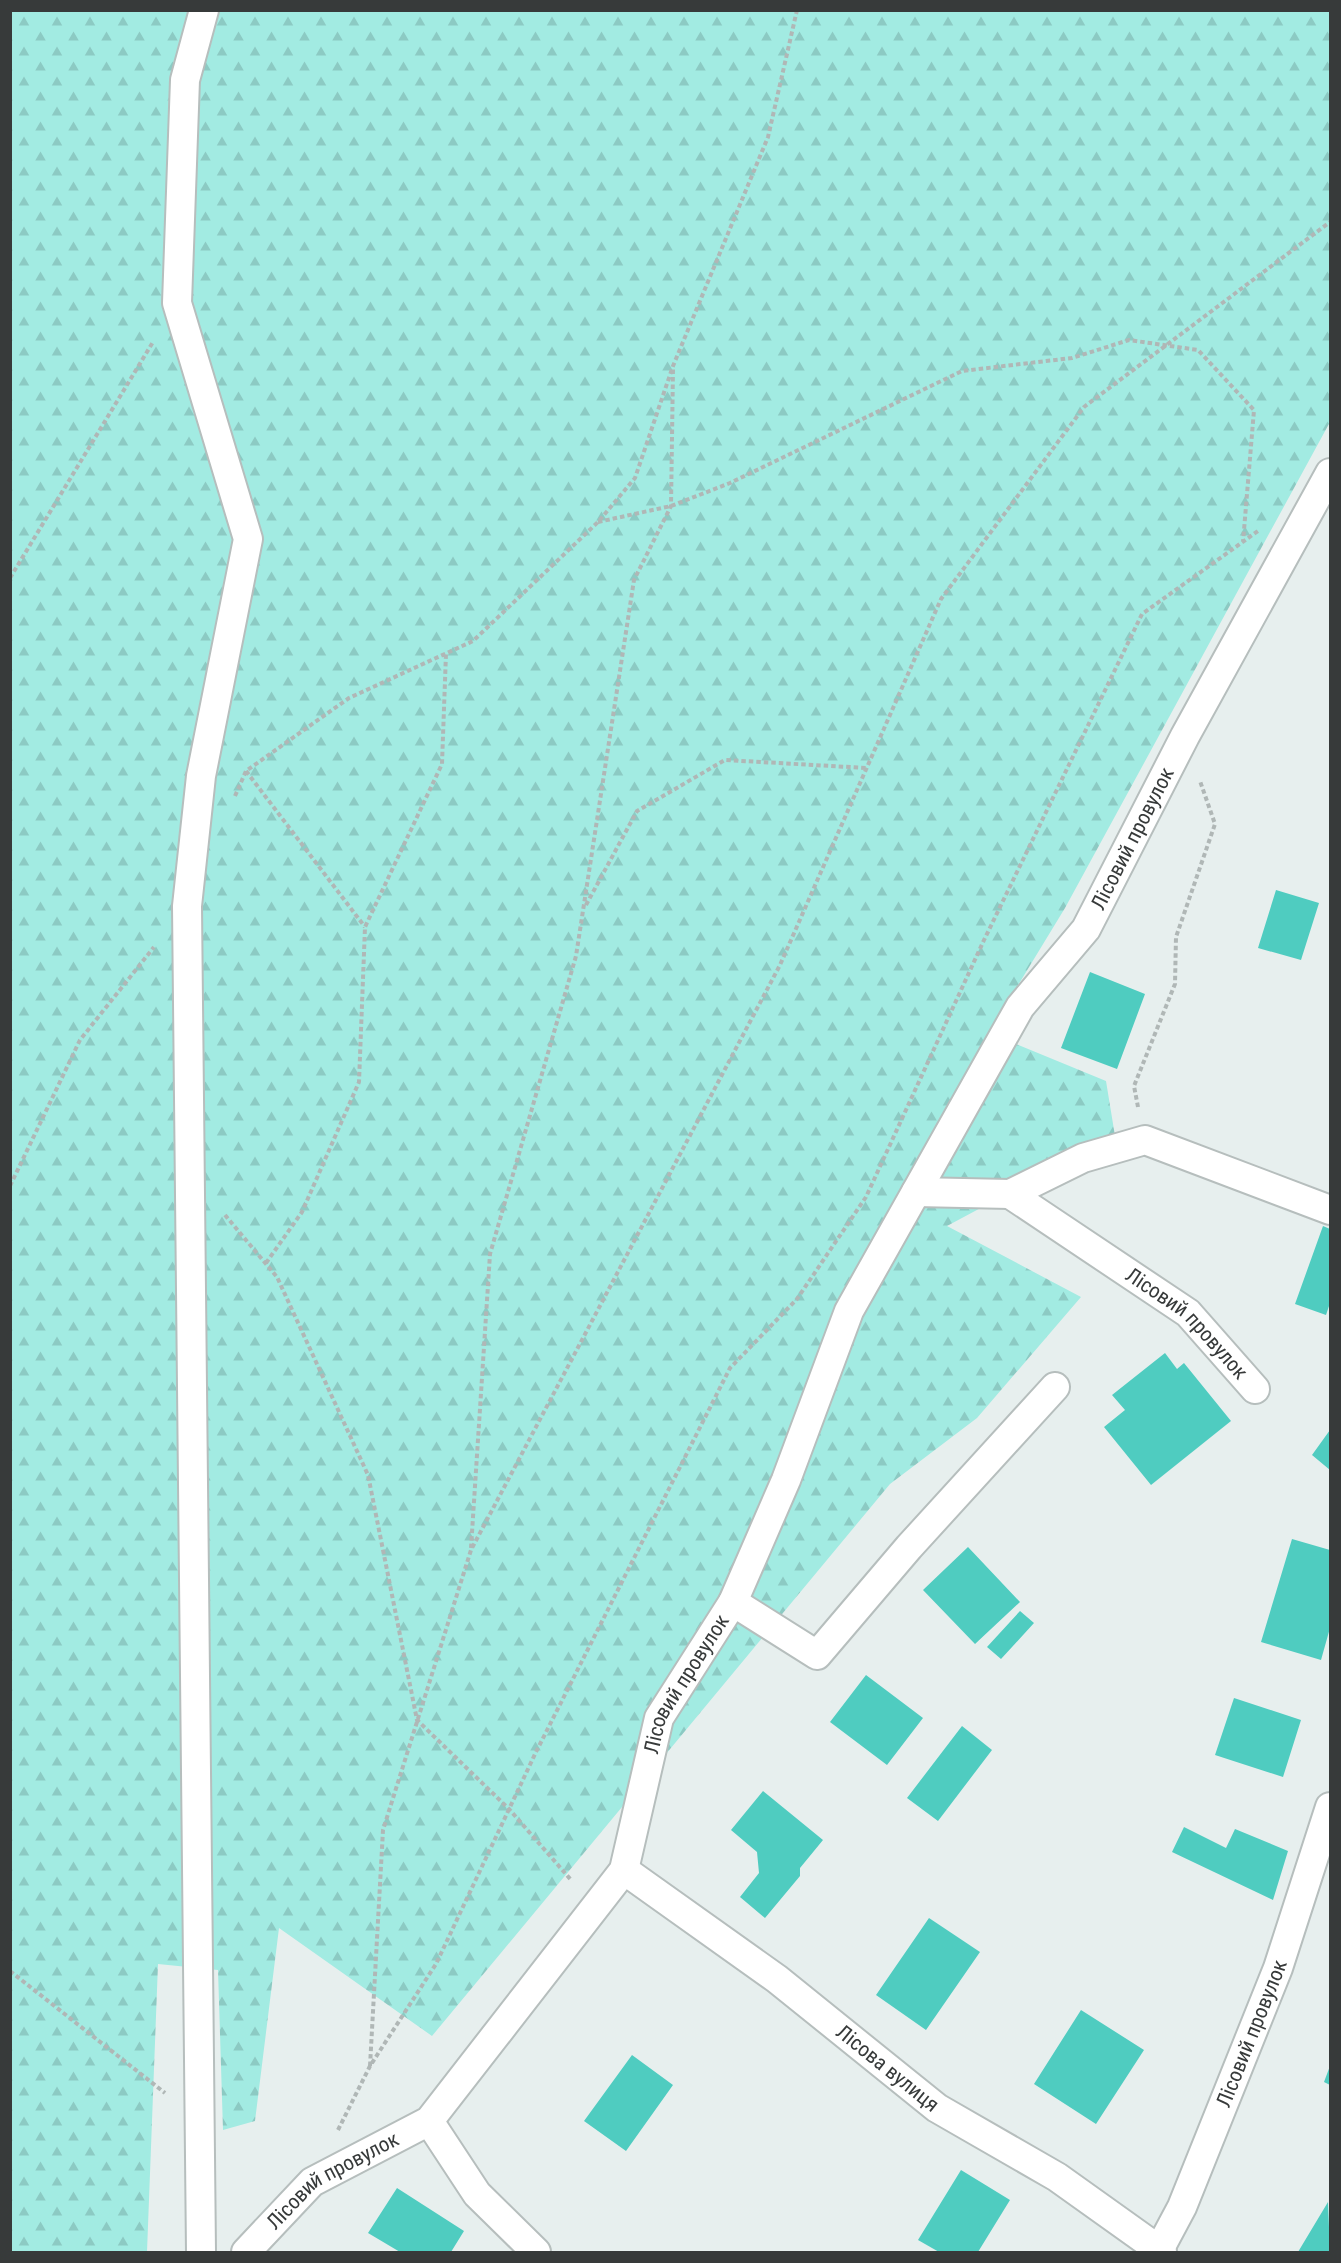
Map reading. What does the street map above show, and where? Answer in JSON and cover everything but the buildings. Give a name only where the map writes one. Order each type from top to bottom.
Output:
[{"type":"street","points":[[201,2253],[187,906],[201,776],[248,539],[177,303],[185,80],[204,10]]},
{"type":"street","name":"Лісовий провулок","points":[[246,2253],[312,2182],[429,2121],[624,1870],[659,1718],[733,1602],[786,1480],[849,1311],[1020,1007],[1086,929],[1185,736],[1330,473]]},
{"type":"street","points":[[916,1192],[1010,1194],[1083,1158],[1145,1140],[1330,1210]]},
{"type":"street","name":"Лісовий провулок","points":[[1010,1194],[1188,1313],[1255,1389]]},
{"type":"street","name":"Лісовий провулок","points":[[733,1602],[817,1655],[909,1547],[1055,1387]]},
{"type":"street","name":"Лісовий провулок","points":[[1160,2252],[1182,2207],[1278,1968],[1330,1807]]},
{"type":"street","name":"Лісова вулиця","points":[[624,1870],[777,1979],[937,2108],[1057,2177],[1160,2252]]},
{"type":"street","points":[[429,2121],[477,2194],[536,2253]]},
{"type":"path","points":[[232,802],[246,771],[349,698],[473,641],[598,522],[634,478],[673,366],[768,137],[797,10]]},
{"type":"path","points":[[369,2066],[383,1830],[471,1550],[780,965],[941,599],[1084,407],[1330,222]]},
{"type":"path","points":[[10,578],[177,303]]},
{"type":"path","points":[[598,522],[672,506],[730,483],[962,371],[1072,358],[1129,340],[1198,350],[1254,410],[1243,542]]},
{"type":"path","points":[[471,1550],[490,1254],[576,956],[634,579],[672,506],[673,366]]},
{"type":"path","points":[[312,2182],[369,2066],[436,1964],[633,1556],[730,1368],[796,1299],[866,1197],[984,940],[1142,614],[1261,529]]},
{"type":"path","points":[[266,1263],[302,1212],[359,1082],[365,927],[442,764],[446,653]]},
{"type":"path","points":[[1145,1140],[1134,1086],[1175,984],[1176,937],[1215,824],[1185,736]]},
{"type":"path","points":[[584,908],[637,811],[725,760],[867,768]]},
{"type":"path","points":[[246,771],[365,927]]},
{"type":"path","points":[[10,1186],[80,1040],[187,906]]},
{"type":"path","points":[[190,1173],[277,1276],[368,1475],[417,1720],[509,1809],[594,1907]]},
{"type":"path","points":[[10,1971],[201,2121]]},
{"type":"green space","points":[[11,11],[1330,11],[1330,422],[1065,908],[989,1033],[1106,1081],[1115,1136],[947,1226],[1081,1297],[977,1418],[890,1484],[432,2036],[279,1928],[255,2121],[223,2130],[218,1970],[158,1964],[147,2252],[11,2252]]}]
